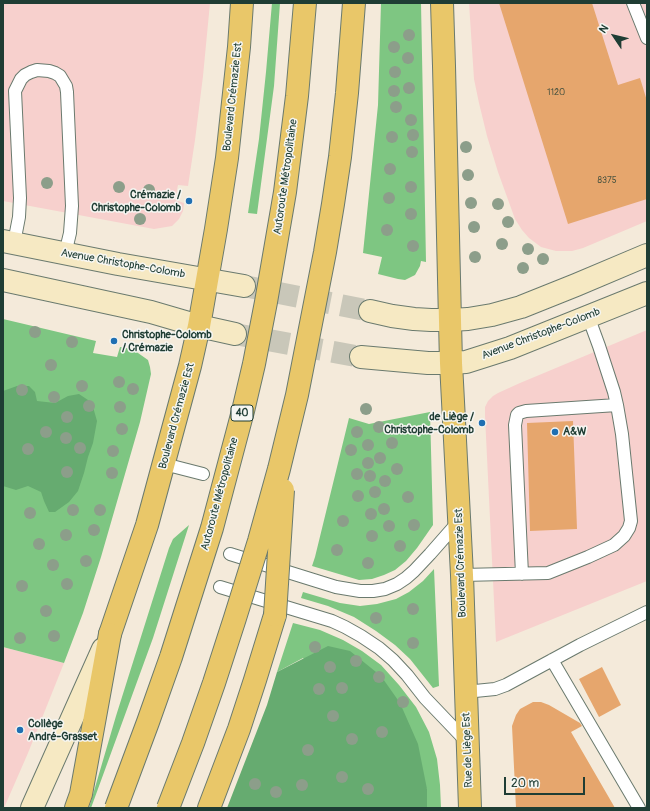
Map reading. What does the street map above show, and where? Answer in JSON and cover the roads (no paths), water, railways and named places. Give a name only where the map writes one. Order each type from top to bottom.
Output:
[{"type":"main road","name":"Boulevard Crémazie Est","points":[[32,808],[110,634],[147,525],[190,366],[199,326],[227,158],[242,3]]},
{"type":"main road","name":"Autoroute Métropolitaine","points":[[116,808],[173,650],[210,535],[251,377],[285,192],[297,96],[305,3]]},
{"type":"main road","points":[[168,808],[193,743],[236,618],[259,541],[286,441],[325,252],[340,157],[354,3]]},
{"type":"main road","name":"Boulevard Crémazie Est","points":[[442,3],[451,363],[462,575],[465,692]]},
{"type":"main road","name":"Avenue Christophe-Colomb","points":[[9,242],[118,264],[244,286]]},
{"type":"main road","points":[[370,311],[414,319],[450,320],[492,315],[521,306],[576,285],[647,255]]},
{"type":"main road","points":[[3,280],[151,312],[199,326],[235,334]]},
{"type":"main road","name":"Avenue Christophe-Colomb","points":[[361,357],[402,362],[466,362],[510,348],[647,292]]},
{"type":"main road","points":[[208,808],[239,728],[275,615],[286,441]]},
{"type":"main road","points":[[76,808],[81,794],[110,634]]},
{"type":"main road","name":"Rue de Liège Est","points":[[465,692],[470,808]]},
{"type":"lane","points":[[633,3],[647,38]]},
{"type":"lane","points":[[9,242],[19,217],[20,198],[15,91],[21,79],[25,75],[37,70],[49,71],[60,76],[64,81],[67,92],[72,206],[70,233],[65,254]]},
{"type":"lane","points":[[462,575],[548,573],[614,545],[624,536],[629,528],[631,521],[621,427],[617,405],[588,316]]},
{"type":"lane","points":[[522,574],[515,425],[517,416],[519,413],[526,411],[617,405]]},
{"type":"lane","points":[[164,464],[203,474]]},
{"type":"lane","points":[[230,554],[336,587],[360,591],[373,591],[397,584],[406,578],[459,520]]},
{"type":"lane","points":[[220,587],[332,621],[361,636],[393,660],[425,698],[468,742]]},
{"type":"lane","points":[[465,692],[494,689],[506,685],[580,645],[647,612]]},
{"type":"lane","points":[[552,660],[639,808]]},
{"type":"tunnel","points":[[244,286],[370,311]]},
{"type":"tunnel","points":[[235,334],[361,357]]},
{"type":"place","name":"Crémazie / Christophe-Colomb","points":[[189,201]]},
{"type":"place","name":"Christophe-Colomb / Crémazie","points":[[114,341]]},
{"type":"place","name":"de Liège / Christophe-Colomb","points":[[482,423]]},
{"type":"place","name":"A&W","points":[[555,432]]},
{"type":"place","name":"Collège André-Grasset","points":[[20,730]]}]
